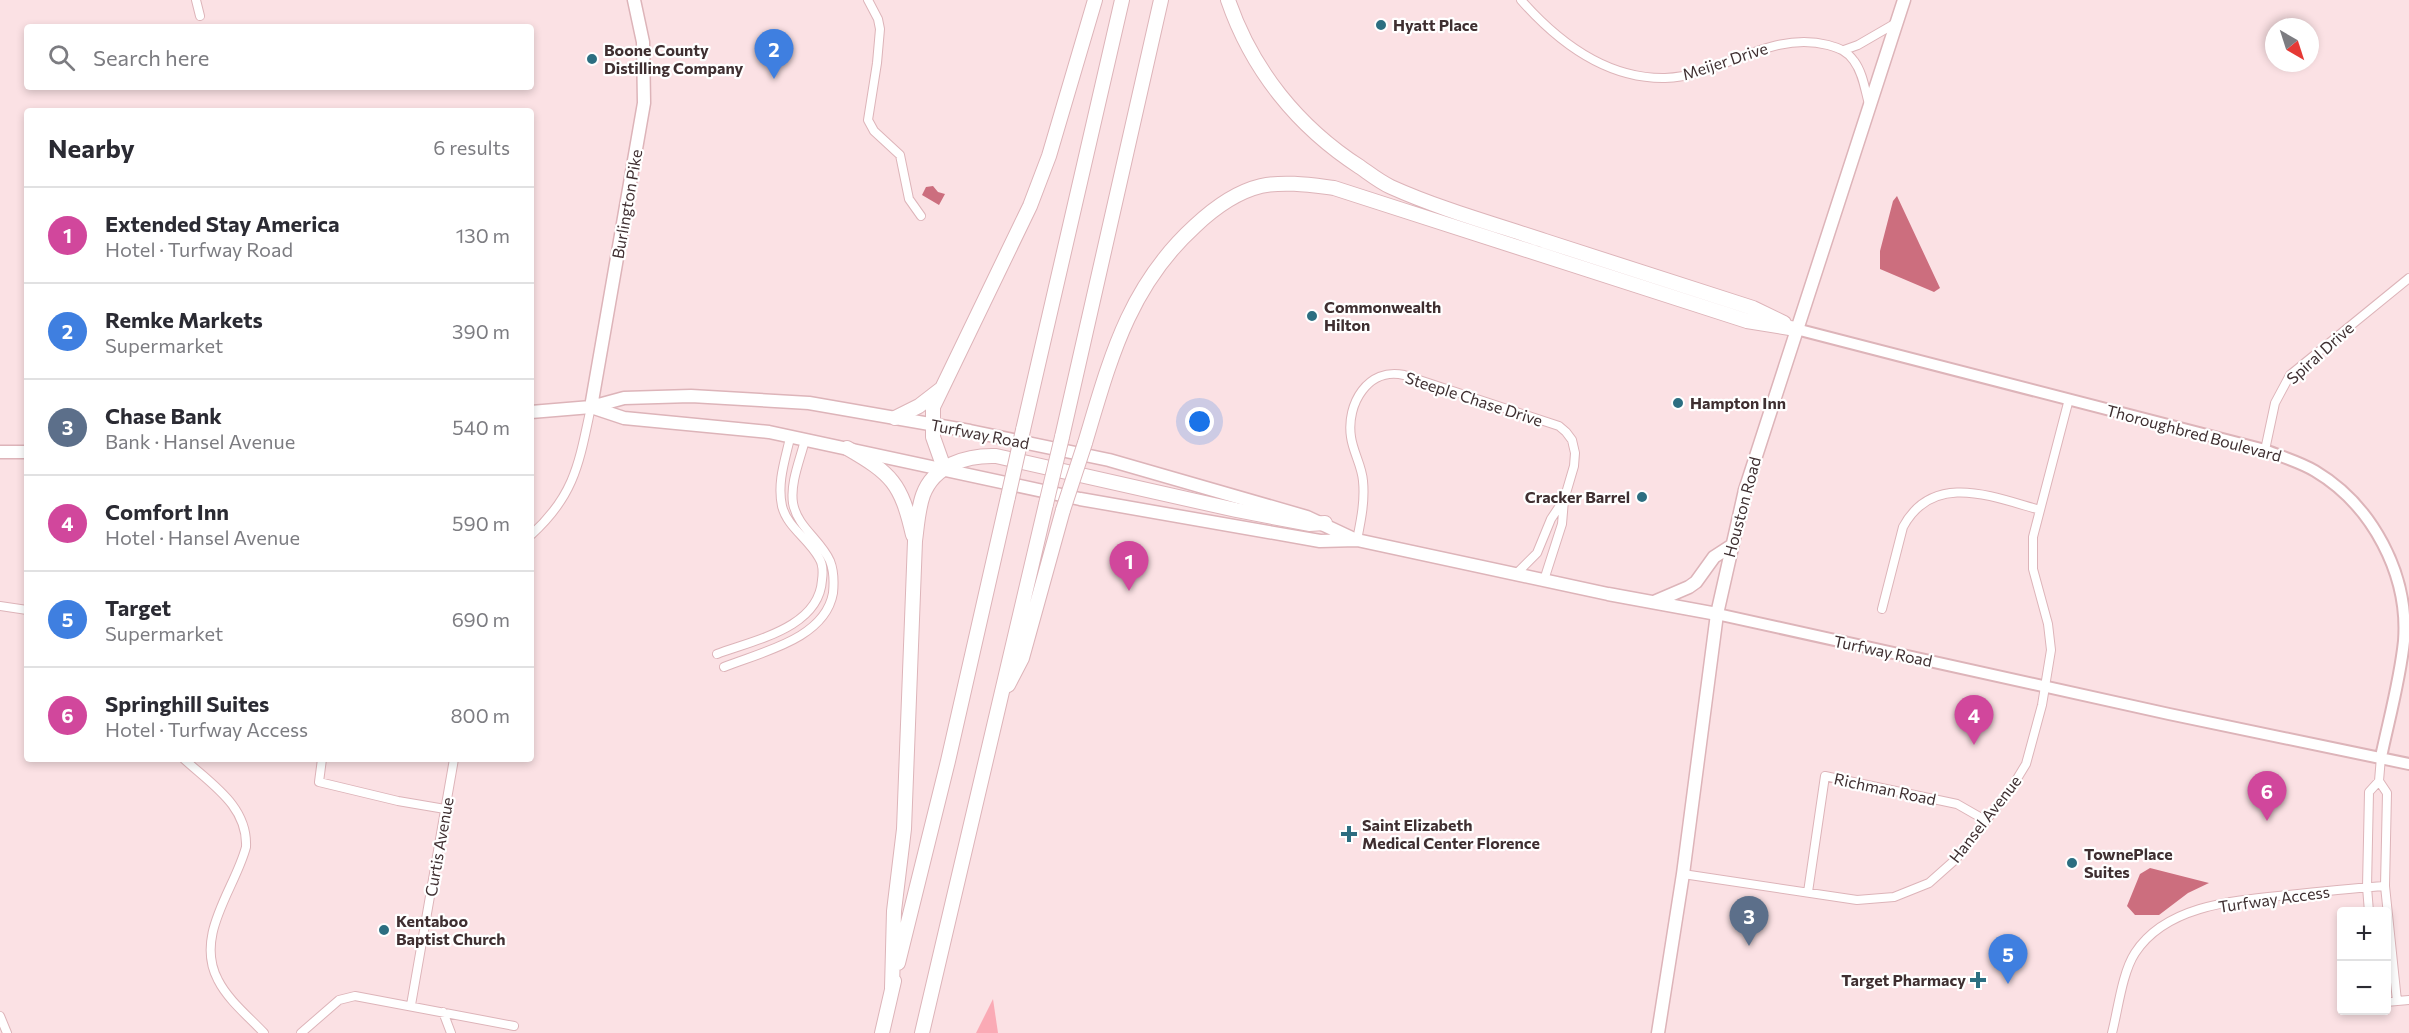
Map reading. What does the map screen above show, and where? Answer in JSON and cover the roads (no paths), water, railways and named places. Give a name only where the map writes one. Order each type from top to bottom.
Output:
[{"type":"highway","points":[[944,468],[933,437],[933,407],[1030,206],[1049,156],[1095,0]]},
{"type":"highway","points":[[882,1033],[948,761],[1122,0]]},
{"type":"highway","points":[[922,1033],[1062,437],[1161,0]]},
{"type":"highway","points":[[1228,0],[1237,28],[1254,58],[1283,100],[1320,137],[1346,158],[1390,186],[1463,214],[1753,308],[1797,328]]},
{"type":"highway","points":[[998,703],[1022,658],[1114,347],[1138,294],[1182,237],[1207,214],[1231,199],[1261,186],[1295,183],[1334,188],[1748,321],[1797,328]]},
{"type":"highway","points":[[895,418],[919,406],[943,388]]},
{"type":"highway","points":[[847,448],[874,463],[891,478],[909,515],[915,541]]},
{"type":"highway","points":[[892,988],[894,911],[904,828],[915,541],[923,495],[934,476],[944,468],[977,456],[996,456],[1236,510],[1309,524],[1325,523]]},
{"type":"main road","name":"Burlington Pike","points":[[591,407],[644,103],[643,42],[634,0]]},
{"type":"main road","name":"Houston Road","points":[[1658,1033],[1683,874],[1717,614],[1744,490],[1904,0]]},
{"type":"main road","name":"Thoroughbred Boulevard","points":[[1797,328],[2265,450],[2315,471],[2334,484],[2367,517],[2390,555],[2403,600],[2404,640],[2396,691],[2381,758]]},
{"type":"main road","name":"Turfway Road","points":[[534,412],[591,407],[624,398],[691,396],[809,403],[932,424],[1109,460],[1325,523],[1358,540],[1717,614],[2409,764]]},
{"type":"main road","name":"Turfway Road","points":[[591,407],[624,418],[769,432],[1080,499],[1320,542],[1358,540]]},
{"type":"main road","points":[[0,452],[24,452]]},
{"type":"main road","points":[[1653,602],[1696,582],[1714,557],[1731,546]]},
{"type":"street","points":[[196,0],[200,16]]},
{"type":"street","points":[[868,0],[878,19],[880,29],[868,120],[874,131],[900,155],[909,199],[921,216]]},
{"type":"street","name":"Meijer Drive","points":[[1521,0],[1546,27],[1585,55],[1607,67],[1640,76],[1666,78],[1692,74],[1774,45],[1791,42],[1816,43],[1844,50]]},
{"type":"street","points":[[1869,104],[1860,72],[1844,50],[1858,45],[1896,23]]},
{"type":"street","name":"Spiral Drive","points":[[2265,450],[2275,403],[2290,375],[2409,278]]},
{"type":"street","name":"Steeple Chase Drive","points":[[1358,540],[1364,497],[1363,477],[1350,434],[1351,419],[1364,387],[1373,379],[1392,372],[1558,426],[1572,440],[1575,453],[1574,466],[1564,500],[1562,524],[1544,580]]},
{"type":"street","name":"Hansel Avenue","points":[[1683,874],[1857,900],[1872,900],[1894,897],[1919,888],[1929,883],[1951,864],[2012,787],[2026,764],[2046,686],[2051,639],[2033,569],[2033,537],[2068,399]]},
{"type":"street","points":[[534,532],[545,522],[571,484],[578,466],[591,407]]},
{"type":"street","points":[[717,654],[791,626],[812,608],[822,587],[821,561],[814,549],[792,524],[783,507],[782,474],[790,438]]},
{"type":"street","points":[[724,667],[801,636],[825,616],[831,602],[834,586],[831,561],[799,519],[793,501],[793,489],[805,440]]},
{"type":"street","points":[[1882,609],[1903,527],[1909,517],[1929,500],[1946,493],[1963,492],[2040,510]]},
{"type":"street","name":"Steeple Chase Drive","points":[[1516,574],[1538,554],[1551,519],[1564,500]]},
{"type":"street","points":[[0,606],[24,610]]},
{"type":"street","points":[[2369,907],[2369,792],[2379,782],[2381,758]]},
{"type":"street","points":[[187,762],[230,800],[244,822],[247,835],[246,847],[215,925],[211,952],[218,981],[264,1033]]},
{"type":"street","points":[[322,762],[319,782],[398,801],[446,809]]},
{"type":"street","name":"Curtis Avenue","points":[[411,1005],[454,762]]},
{"type":"street","name":"Richman Road","points":[[1808,892],[1825,776],[1957,804],[1986,820]]},
{"type":"street","points":[[2379,782],[2387,793],[2385,886],[2397,1001]]},
{"type":"street","name":"Turfway Access","points":[[2112,1033],[2123,984],[2133,955],[2149,935],[2183,915],[2232,901],[2385,886]]},
{"type":"street","points":[[301,1033],[331,1005],[345,997],[364,997],[411,1005],[514,1026]]},
{"type":"street","points":[[2391,1002],[2409,1000]]},
{"type":"street","points":[[443,1012],[451,1033]]},
{"type":"street","points":[[0,1016],[7,1033]]},
{"type":"place","name":"Hyatt Place","points":[[1381,25]]},
{"type":"place","name":"Boone County Distilling Company","points":[[592,59]]},
{"type":"place","name":"Remke Markets","points":[[774,79]]},
{"type":"place","name":"Commonwealth Hilton","points":[[1312,316]]},
{"type":"place","name":"Hampton Inn","points":[[1678,403]]},
{"type":"place","name":"Cracker Barrel","points":[[1642,497]]},
{"type":"place","name":"Extended Stay America","points":[[1129,591]]},
{"type":"place","name":"Comfort Inn","points":[[1974,745]]},
{"type":"place","name":"Springhill Suites","points":[[2267,821]]},
{"type":"place","name":"Saint Elizabeth Medical Center Florence","points":[[1349,834]]},
{"type":"place","name":"TownePlace Suites","points":[[2072,863]]},
{"type":"place","name":"Kentaboo Baptist Church","points":[[384,930]]},
{"type":"place","name":"Chase Bank","points":[[1749,946]]},
{"type":"place","name":"Target Pharmacy","points":[[1978,980]]},
{"type":"place","name":"Target","points":[[2008,984]]}]
